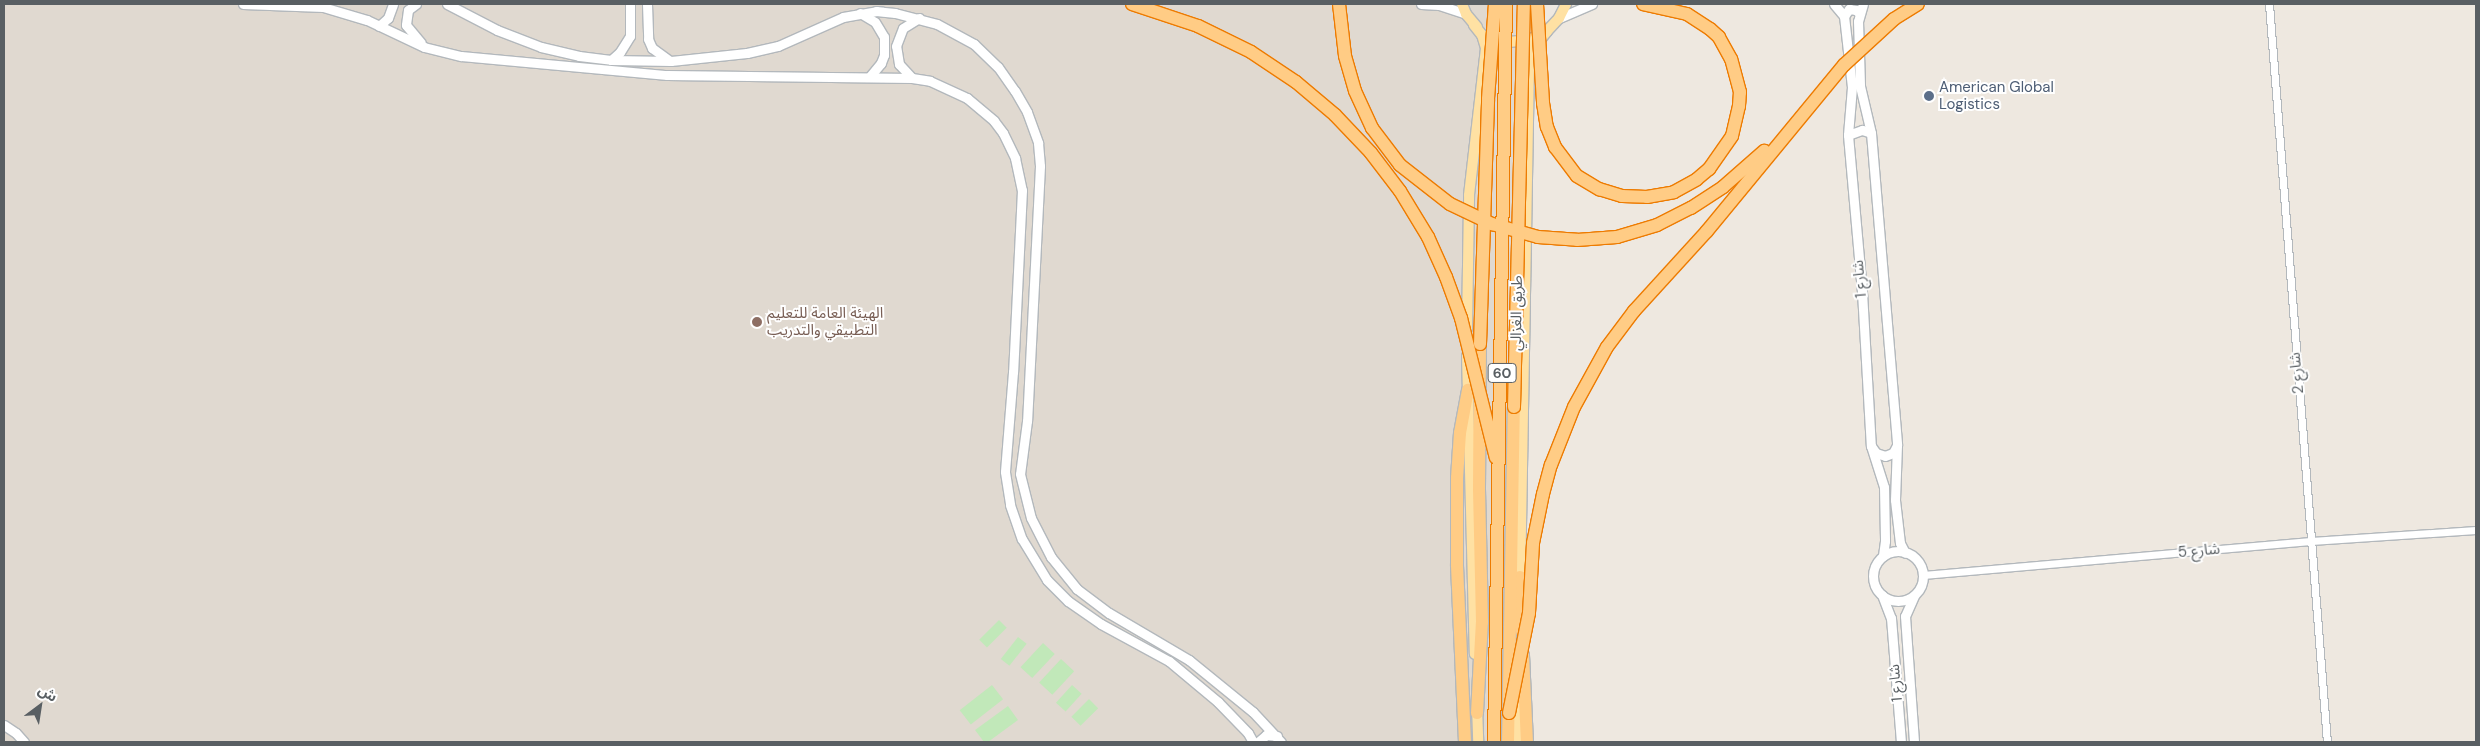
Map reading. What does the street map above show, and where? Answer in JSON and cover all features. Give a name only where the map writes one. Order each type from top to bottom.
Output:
[{"type":"highway","points":[[1132,4],[1198,26],[1251,52],[1309,93],[1335,116],[1371,153],[1400,191],[1428,237],[1446,276],[1461,318],[1500,476]]},
{"type":"highway","points":[[1339,4],[1345,56],[1355,91],[1372,128],[1400,165],[1450,204],[1492,224],[1538,237],[1577,240],[1617,237],[1657,225],[1691,208],[1723,187],[1753,162],[1874,35],[1894,19],[1918,4]]},
{"type":"highway","points":[[1477,713],[1482,622],[1479,488],[1480,344],[1488,99],[1495,4]]},
{"type":"highway","name":"طريق الغزالي","points":[[1494,742],[1500,476],[1506,4]]},
{"type":"highway","name":"طريق الغزالي","points":[[1508,742],[1524,4]]},
{"type":"highway","points":[[1537,4],[1543,104],[1547,127],[1555,147],[1578,176],[1599,189],[1622,196],[1647,198],[1674,192],[1697,180],[1709,169],[1732,136],[1739,106],[1740,92],[1732,59],[1726,47],[1710,29],[1687,14],[1643,4]]},
{"type":"highway","points":[[1508,713],[1529,613],[1533,543],[1542,494],[1550,465],[1574,407],[1607,347],[1634,311],[1706,231],[1810,103]]},
{"type":"highway","points":[[1465,742],[1457,564],[1457,478],[1460,433],[1468,390]]},
{"type":"highway","points":[[1520,577],[1526,742]]},
{"type":"main road","points":[[1462,4],[1466,14],[1482,35],[1486,48],[1469,195],[1468,390],[1478,742]]},
{"type":"main road","name":"طريق الغزالي","points":[[1518,742],[1529,63],[1535,46],[1559,18],[1566,4]]},
{"type":"main road","points":[[1474,24],[1490,36],[1509,42],[1529,40],[1547,31]]},
{"type":"street","points":[[243,4],[323,7],[347,13],[424,47],[461,56],[667,75],[912,78],[930,81],[967,98],[980,108],[1003,133],[1015,158],[1019,175],[1022,204],[1005,472],[1010,505],[1022,539],[1047,580],[1068,601],[1101,624],[1169,661],[1218,702],[1248,733],[1253,742]]},
{"type":"street","points":[[379,26],[388,18],[393,4]]},
{"type":"street","points":[[416,4],[408,10],[406,25],[424,47]]},
{"type":"street","points":[[446,4],[497,30],[542,48],[579,56],[611,60],[671,61],[726,57],[764,50],[843,17],[860,13],[895,12],[920,18],[958,34],[974,44],[998,67],[1015,91],[1027,112],[1038,143],[1040,166],[1027,421],[1020,474],[1031,518],[1051,557],[1077,589],[1109,613],[1189,660],[1233,694],[1279,739]]},
{"type":"street","points":[[611,60],[620,52],[630,36],[630,4]]},
{"type":"street","points":[[647,4],[648,39],[652,48],[671,61]]},
{"type":"street","points":[[1421,4],[1440,5],[1466,14]]},
{"type":"street","points":[[1559,18],[1592,4]]},
{"type":"street","points":[[1834,4],[1844,16],[1848,9],[1856,10],[1861,8]]},
{"type":"street","name":"شارع 2","points":[[2270,4],[2327,742]]},
{"type":"street","name":"شارع 1","points":[[1861,8],[1862,97],[1871,133],[1897,445],[1895,500],[1900,543],[1905,553]]},
{"type":"street","points":[[860,13],[875,22],[884,37],[884,55],[881,63],[870,76]]},
{"type":"street","name":"شارع 1","points":[[1844,16],[1852,87],[1848,135],[1862,292],[1871,446],[1884,486],[1886,533],[1883,556]]},
{"type":"street","points":[[912,78],[899,64],[896,46],[903,28],[920,18]]},
{"type":"street","points":[[1848,135],[1862,130],[1871,133]]},
{"type":"street","points":[[1871,446],[1876,453],[1885,456],[1893,453],[1897,445]]},
{"type":"street","name":"شارع 5","points":[[1923,575],[2311,541],[2476,530]]},
{"type":"street","points":[[1890,553],[1905,553],[1918,562],[1923,575],[1919,590],[1914,596],[1898,601],[1882,595],[1874,583],[1873,573],[1883,556],[1890,553]]},
{"type":"street","name":"شارع 1","points":[[1882,595],[1891,618],[1901,742]]},
{"type":"street","name":"شارع 1","points":[[1914,596],[1905,616],[1914,742]]},
{"type":"street","points":[[1218,702],[1224,703],[1230,700],[1233,694]]},
{"type":"street","points":[[4,725],[25,741]]},
{"type":"street","points":[[1258,742],[1266,735],[1279,739]]},
{"type":"shaded area","name":"الهيئة العامة للتعليم التطبيقي والتدريب","points":[[4,4],[1516,4],[1516,742],[4,742]]},
{"type":"green space","points":[[999,620],[1007,628],[987,648],[979,640]]},
{"type":"green space","points":[[1018,637],[1027,644],[1009,666],[1001,659]]},
{"type":"green space","points":[[1043,643],[1055,654],[1032,678],[1020,667]]},
{"type":"green space","points":[[1061,659],[1074,671],[1052,695],[1039,682]]},
{"type":"green space","points":[[992,685],[1003,699],[971,724],[960,710]]},
{"type":"green space","points":[[1072,685],[1082,694],[1066,712],[1056,703]]},
{"type":"green space","points":[[1089,699],[1098,708],[1081,726],[1071,717]]},
{"type":"green space","points":[[1008,706],[1018,720],[988,742],[984,742],[975,730]]},
{"type":"place","name":"American Global Logistics","points":[[1929,96]]},
{"type":"place","name":"الهيئة العامة للتعليم التطبيقي والتدريب","points":[[757,322]]}]
